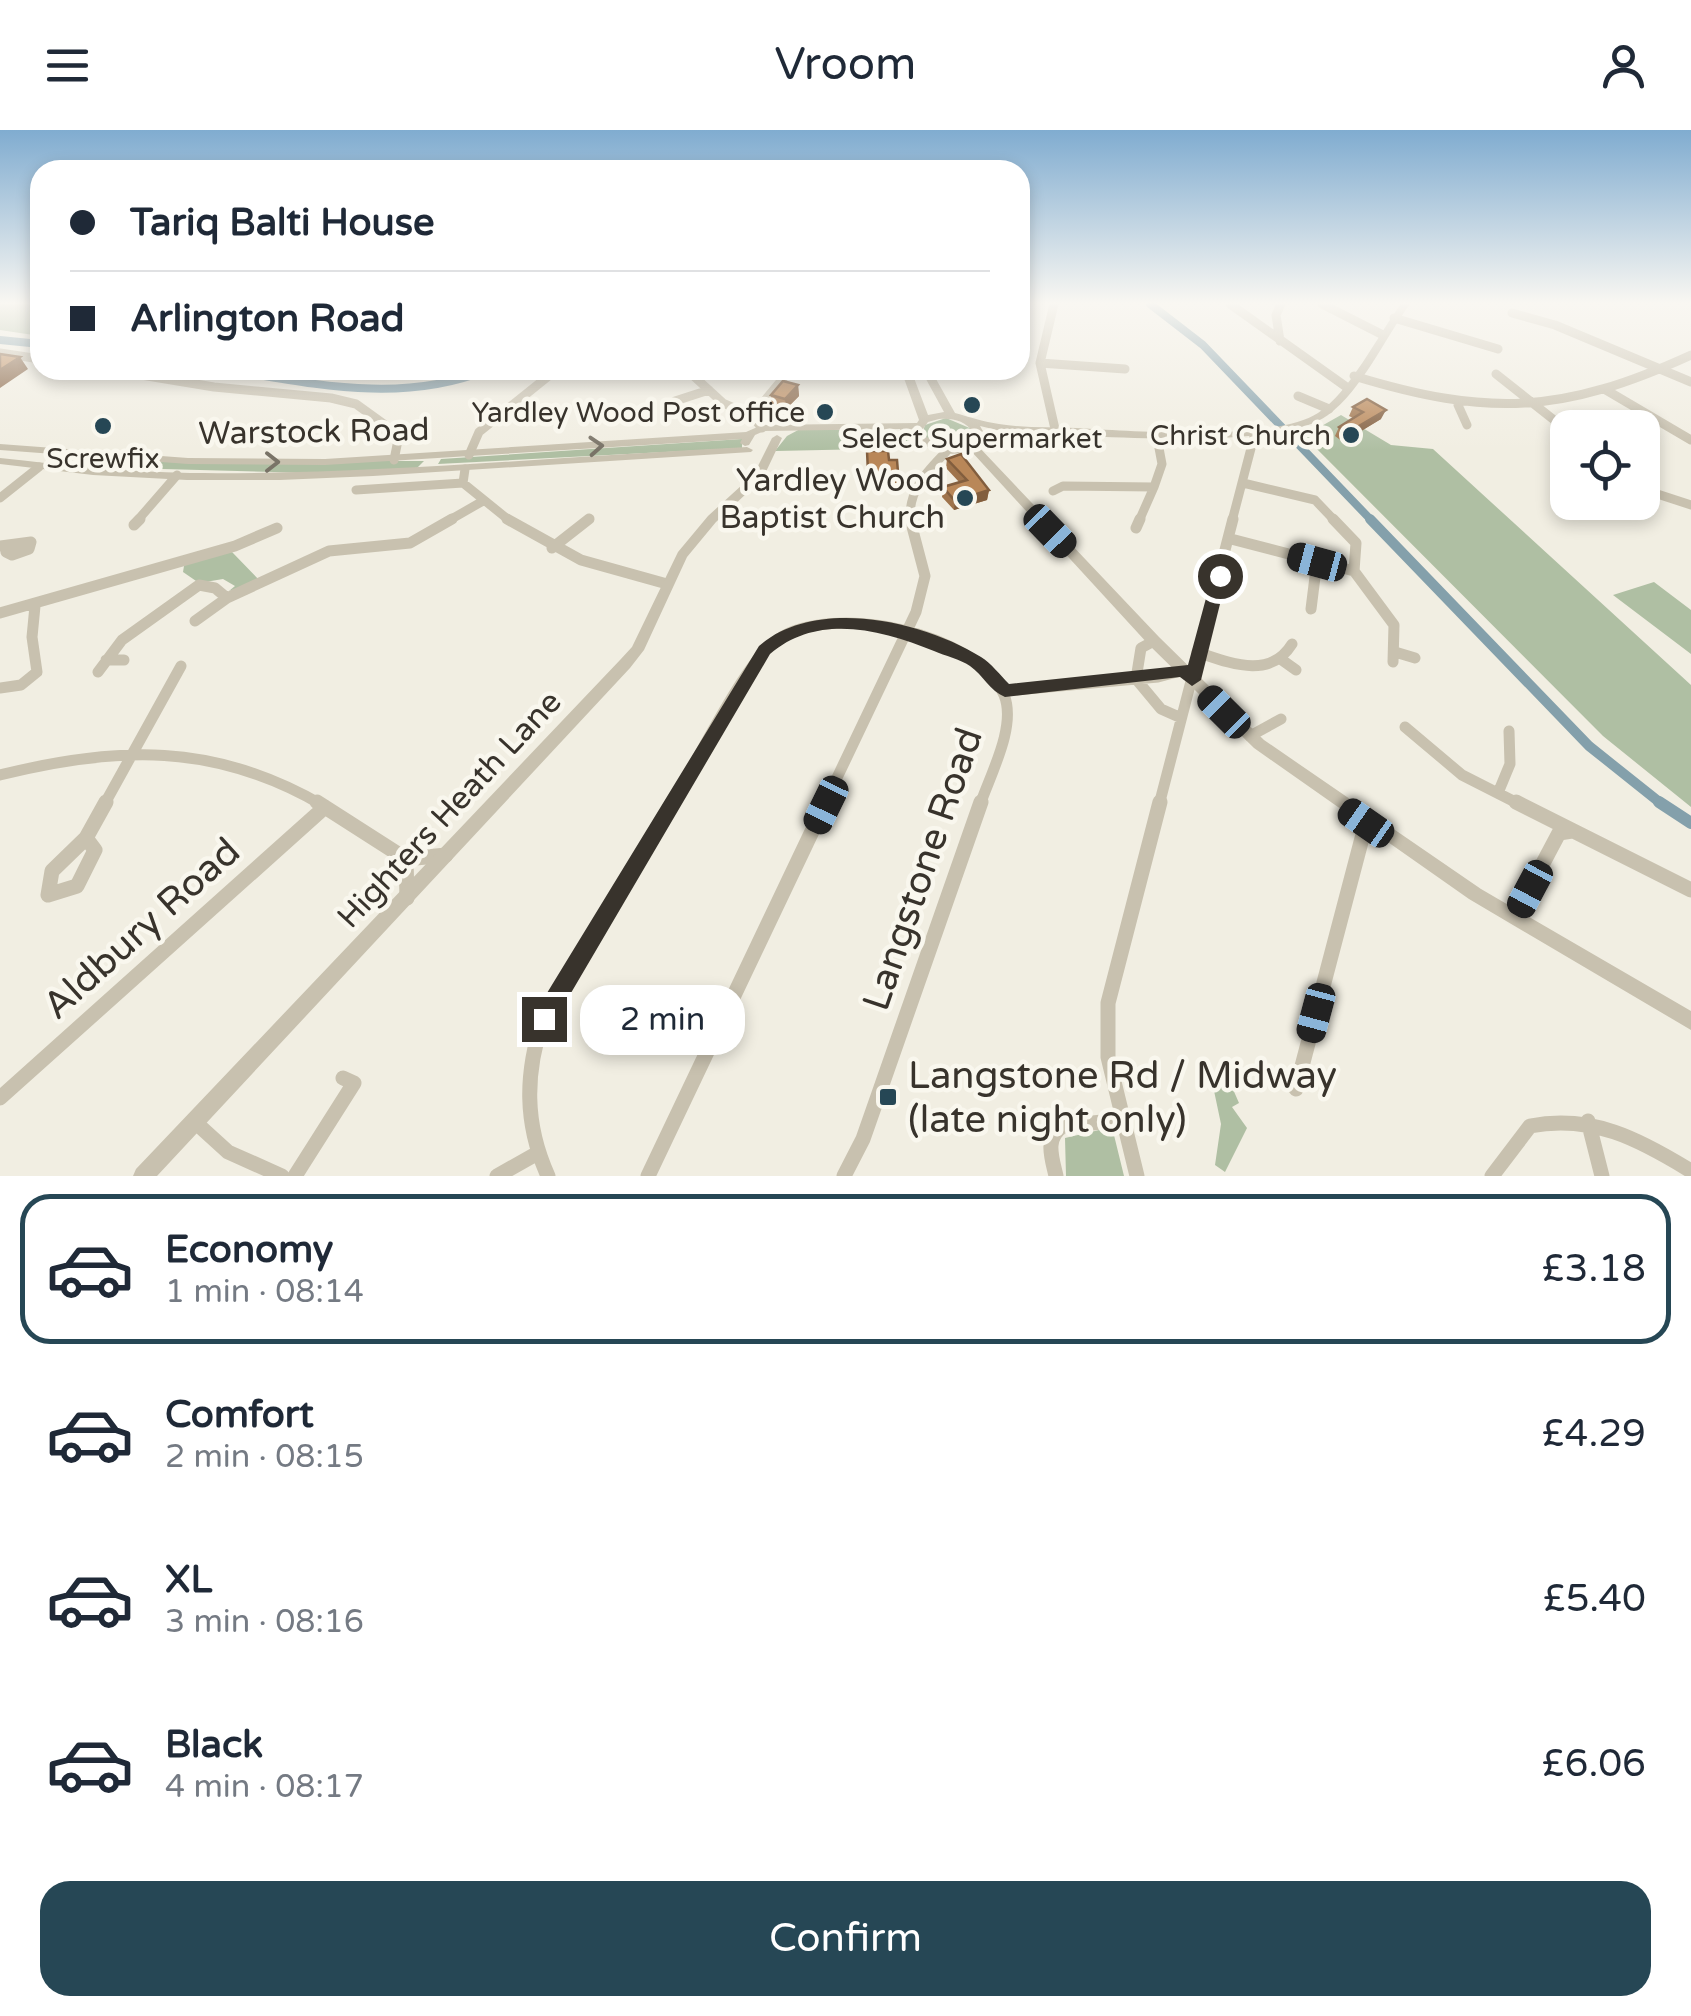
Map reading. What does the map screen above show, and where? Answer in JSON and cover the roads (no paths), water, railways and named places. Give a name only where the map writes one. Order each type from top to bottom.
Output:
[{"type":"street","points":[[5,353],[30,357]]},
{"type":"street","points":[[1042,353],[1040,363],[1055,429]]},
{"type":"street","points":[[1297,353],[1345,386]]},
{"type":"street","points":[[698,380],[724,403],[752,416],[764,444],[811,426],[916,428],[951,415],[1001,428],[1262,432],[1297,426],[1329,409],[1370,353]]},
{"type":"street","points":[[1621,353],[1691,382]]},
{"type":"street","points":[[1354,376],[1458,406],[1538,407],[1606,390],[1691,355]]},
{"type":"street","points":[[1040,363],[1125,369]]},
{"type":"street","points":[[1496,374],[1550,417]]},
{"type":"street","points":[[182,380],[356,404],[399,435],[394,460]]},
{"type":"street","points":[[469,455],[481,430],[544,380]]},
{"type":"street","points":[[752,416],[782,380]]},
{"type":"street","points":[[908,380],[916,428],[932,454]]},
{"type":"street","points":[[932,380],[951,415]]},
{"type":"street","points":[[674,401],[709,390]]},
{"type":"street","points":[[1606,390],[1691,440]]},
{"type":"street","points":[[1298,396],[1329,409]]},
{"type":"street","points":[[1458,406],[1467,425]]},
{"type":"street","points":[[970,422],[977,446],[1154,641],[1250,736],[1366,823],[1691,1021]]},
{"type":"street","points":[[932,454],[977,446],[1001,428]]},
{"type":"street","points":[[1136,528],[1162,464],[1156,432]]},
{"type":"street","points":[[1137,1176],[1105,1034],[1108,1003],[1188,675],[1231,539],[1243,482],[1262,432]]},
{"type":"street","name":"Warstock Road","points":[[0,446],[124,458],[251,462],[432,458],[749,435],[764,444]]},
{"type":"street","name":"Warstock Road","points":[[0,461],[177,475],[427,472],[764,444]]},
{"type":"street","name":"Highters Heath Lane","points":[[143,1176],[449,855],[636,650],[666,584],[702,531],[758,478],[764,444]]},
{"type":"street","points":[[648,1176],[907,634],[925,576],[911,535],[909,506],[932,454]]},
{"type":"street","points":[[110,471],[124,458]]},
{"type":"street","points":[[427,472],[432,458]]},
{"type":"street","points":[[0,498],[39,467]]},
{"type":"street","points":[[464,483],[465,469]]},
{"type":"street","points":[[134,525],[177,475]]},
{"type":"street","points":[[1243,482],[1320,504],[1356,543],[1354,571]]},
{"type":"street","points":[[356,490],[464,483],[552,548],[597,569],[666,584]]},
{"type":"street","points":[[1053,491],[1063,486],[1154,487]]},
{"type":"street","points":[[1660,495],[1691,505]]},
{"type":"street","points":[[195,621],[227,598],[329,551],[402,546],[483,500]]},
{"type":"street","points":[[552,548],[589,519]]},
{"type":"street","points":[[0,612],[35,606],[128,573],[237,550],[278,528]]},
{"type":"street","points":[[1231,539],[1354,571],[1394,625],[1394,657],[1415,658]]},
{"type":"street","points":[[1311,609],[1317,562]]},
{"type":"street","points":[[98,672],[122,640],[199,585],[215,588],[227,598]]},
{"type":"street","points":[[0,688],[21,685],[38,672],[32,637],[35,606]]},
{"type":"street","name":"Langstone Road","points":[[536,1154],[526,1086],[531,1049],[544,1019],[764,650],[778,638],[819,622],[870,625],[907,634],[976,662],[1005,691],[1008,720],[941,924],[863,1140],[844,1176]]},
{"type":"street","points":[[1154,641],[1141,648],[1134,665],[1136,679],[1161,709],[1178,717]]},
{"type":"street","points":[[1197,652],[1258,666],[1282,660],[1292,644]]},
{"type":"street","points":[[106,660],[124,660]]},
{"type":"street","points":[[1282,660],[1296,670]]},
{"type":"street","points":[[86,838],[181,666]]},
{"type":"street","points":[[1005,691],[1188,675]]},
{"type":"street","points":[[1250,736],[1281,719]]},
{"type":"street","points":[[1405,727],[1420,734],[1437,756],[1462,775],[1691,890]]},
{"type":"street","points":[[1498,792],[1510,764],[1510,731]]},
{"type":"street","points":[[0,775],[58,761],[133,752],[204,756],[262,772],[406,860],[449,855]]},
{"type":"street","name":"Aldbury Road","points":[[0,1098],[324,807]]},
{"type":"street","points":[[1296,1090],[1366,823]]},
{"type":"street","points":[[1515,916],[1559,834],[1572,831]]},
{"type":"street","points":[[406,860],[408,898]]},
{"type":"street","points":[[295,1176],[354,1083],[343,1078]]},
{"type":"street","points":[[1056,1176],[1050,1146],[1055,1131],[1063,1126],[1122,1120]]},
{"type":"street","points":[[1492,1176],[1530,1126],[1552,1120],[1588,1121],[1643,1141],[1691,1171]]},
{"type":"street","points":[[1588,1121],[1602,1176]]},
{"type":"street","points":[[194,1122],[228,1152],[282,1176]]},
{"type":"street","points":[[497,1176],[536,1154],[548,1176]]},
{"type":"waterway","points":[[1211,353],[1372,521]]},
{"type":"waterway","points":[[292,380],[390,389],[455,380]]},
{"type":"waterway","points":[[1370,519],[1589,746],[1660,803]]},
{"type":"waterway","points":[[1660,803],[1691,823]]},
{"type":"place","name":"Select Supermarket","points":[[972,405]]},
{"type":"place","name":"Yardley Wood Post office","points":[[825,412]]},
{"type":"place","name":"Screwfix","points":[[103,426]]},
{"type":"place","name":"Christ Church","points":[[1351,435]]},
{"type":"place","name":"Yardley Wood Baptist Church","points":[[965,498]]},
{"type":"place","name":"Langstone Rd / Midway (late night only)","points":[[888,1097]]}]
